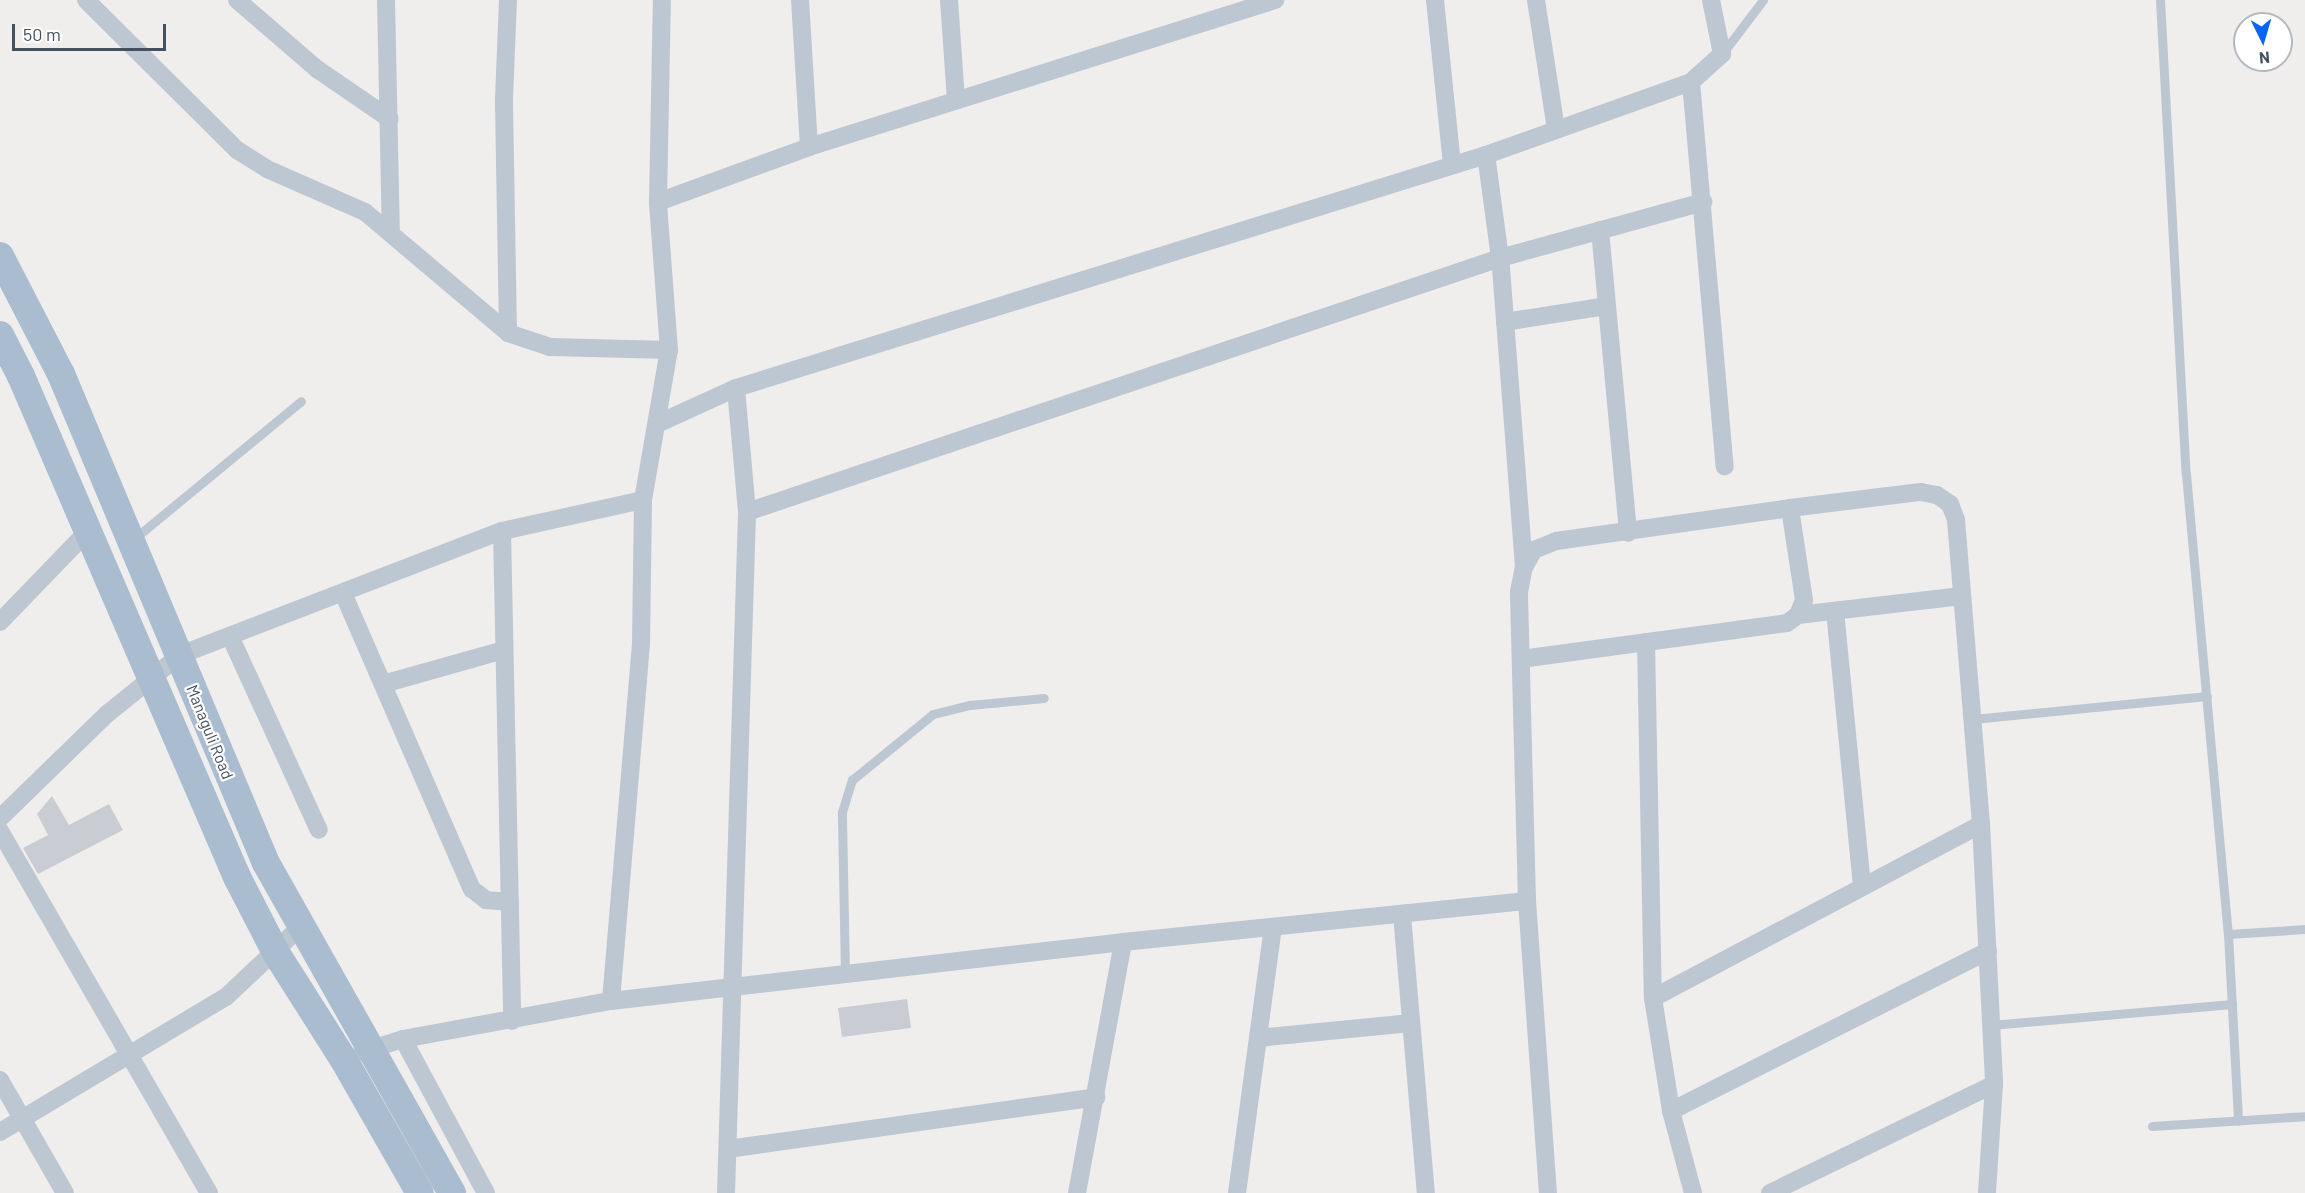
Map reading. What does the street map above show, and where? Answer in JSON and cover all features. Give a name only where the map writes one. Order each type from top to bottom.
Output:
[{"type":"main road","name":"Managuli Road","points":[[0,256],[61,374],[261,852],[452,1193]]},
{"type":"main road","name":"Managuli Road","points":[[4,351],[87,532],[237,877],[276,953],[344,1060],[420,1193]]},
{"type":"street","points":[[237,0],[316,69],[390,119]]},
{"type":"street","points":[[386,0],[391,231]]},
{"type":"street","points":[[508,0],[504,99],[508,333]]},
{"type":"street","points":[[611,1001],[639,678],[643,500],[669,350],[658,202],[662,0]]},
{"type":"street","points":[[800,0],[809,147]]},
{"type":"street","points":[[949,0],[956,100]]},
{"type":"street","points":[[658,202],[809,147],[1275,0]]},
{"type":"street","points":[[1435,0],[1452,164]]},
{"type":"street","points":[[1536,0],[1556,129]]},
{"type":"street","points":[[657,424],[736,387],[1486,155],[1691,82],[1722,54],[1711,0]]},
{"type":"street","points":[[89,1],[237,150],[267,169],[347,202],[391,231],[478,311],[508,333],[550,347],[669,350]]},
{"type":"street","points":[[1691,82],[1725,467]]},
{"type":"street","points":[[1486,155],[1500,258],[1524,567],[1519,592],[1527,901],[1548,1193]]},
{"type":"street","points":[[747,512],[1500,258],[1703,202]]},
{"type":"street","points":[[1600,230],[1628,533]]},
{"type":"street","points":[[1505,322],[1606,306]]},
{"type":"street","points":[[726,1193],[747,512],[736,387]]},
{"type":"street","points":[[1524,567],[1534,550],[1556,541],[1921,492],[1937,495],[1950,504],[1956,520],[1981,824],[1994,1084],[1988,1193]]},
{"type":"street","points":[[0,818],[149,679],[180,655],[502,531],[643,500]]},
{"type":"street","points":[[1790,508],[1804,600],[1798,615]]},
{"type":"street","points":[[502,531],[512,1021]]},
{"type":"street","points":[[0,622],[87,532]]},
{"type":"street","points":[[342,593],[472,889],[486,900],[510,902]]},
{"type":"street","points":[[1521,659],[1787,623],[1798,615],[1962,596]]},
{"type":"street","points":[[1835,611],[1862,887]]},
{"type":"street","points":[[230,636],[319,830]]},
{"type":"street","points":[[1646,642],[1653,998],[1671,1111],[1693,1193]]},
{"type":"street","points":[[383,684],[504,650]]},
{"type":"street","points":[[1653,998],[1981,824]]},
{"type":"street","points":[[0,831],[127,1055],[209,1193]]},
{"type":"street","points":[[344,1060],[369,1048],[403,1039],[512,1021],[611,1001],[1123,942],[1527,901]]},
{"type":"street","points":[[1402,915],[1426,1193]]},
{"type":"street","points":[[0,1132],[226,997],[276,953],[301,926]]},
{"type":"street","points":[[1237,1193],[1273,927]]},
{"type":"street","points":[[1077,1193],[1123,942]]},
{"type":"street","points":[[1671,1111],[1988,951]]},
{"type":"street","points":[[1258,1038],[1411,1023]]},
{"type":"street","points":[[403,1039],[486,1193]]},
{"type":"street","points":[[0,1080],[65,1193]]},
{"type":"street","points":[[1770,1193],[1994,1084]]},
{"type":"street","points":[[728,1149],[1096,1097]]},
{"type":"lane","points":[[1722,54],[1763,0]]},
{"type":"lane","points":[[2160,0],[2186,474],[2228,934],[2238,1121]]},
{"type":"lane","points":[[131,542],[301,401]]},
{"type":"lane","points":[[1972,719],[2207,696]]},
{"type":"lane","points":[[845,974],[842,812],[852,780],[933,714],[970,705],[1044,698]]},
{"type":"lane","points":[[2228,934],[2305,929]]},
{"type":"lane","points":[[1991,1025],[2232,1004]]},
{"type":"lane","points":[[2152,1126],[2305,1116]]},
{"type":"building","points":[[52,796],[69,825],[109,804],[123,830],[38,874],[23,848],[48,835],[37,814]]},
{"type":"building","points":[[907,999],[911,1028],[842,1037],[838,1008]]}]
